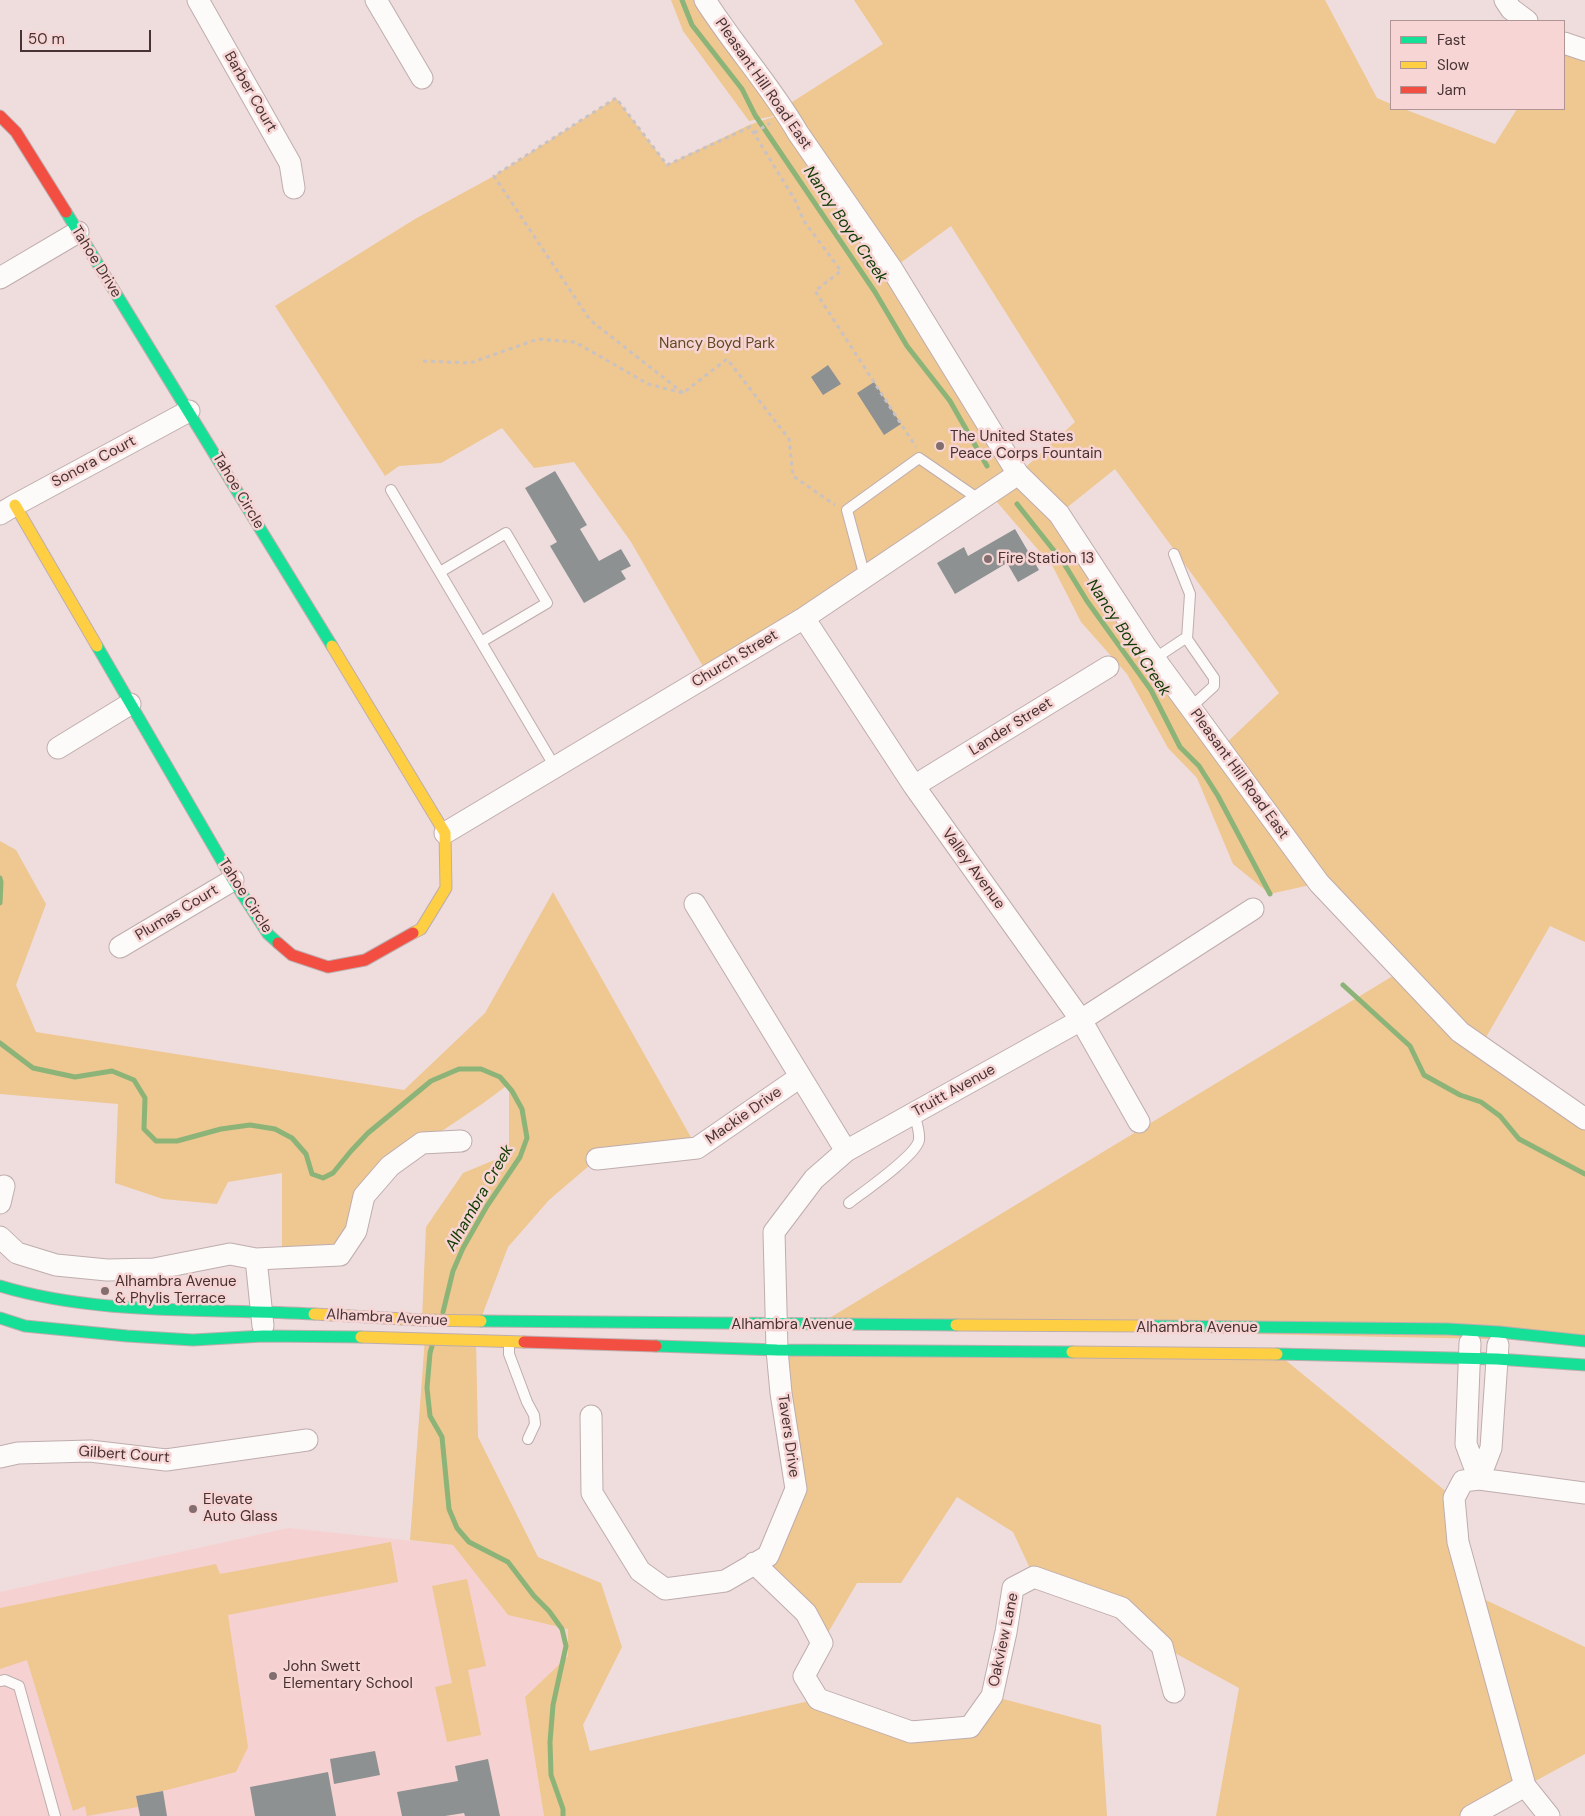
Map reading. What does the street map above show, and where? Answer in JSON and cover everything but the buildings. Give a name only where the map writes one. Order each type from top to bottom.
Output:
[{"type":"main road","name":"Tahoe Drive","points":[[0,116],[16,132],[189,411]]},
{"type":"main road","name":"Tahoe Circle","points":[[7,510],[130,704],[233,880],[268,934],[292,955],[328,967],[365,960],[422,929],[446,888],[445,833],[189,411]]},
{"type":"main road","name":"Alhambra Avenue","points":[[0,1286],[23,1293],[110,1307],[261,1311],[422,1320],[776,1325],[1471,1330],[1585,1341]]},
{"type":"main road","name":"Alhambra Avenue","points":[[0,1318],[25,1326],[127,1336],[194,1340],[264,1336],[425,1338],[777,1350],[1497,1359],[1585,1365]]},
{"type":"street","name":"Barber Court","points":[[198,0],[290,162],[294,188]]},
{"type":"street","points":[[376,0],[422,78]]},
{"type":"street","name":"Pleasant Hill Road East","points":[[705,0],[721,26],[786,113],[892,269],[1018,474],[1059,514],[1154,659],[1319,882],[1460,1032],[1585,1119]]},
{"type":"street","points":[[1505,0],[1511,9],[1526,20]]},
{"type":"street","points":[[1565,42],[1585,50]]},
{"type":"street","points":[[0,278],[78,232]]},
{"type":"street","name":"Sonora Court","points":[[7,510],[189,411]]},
{"type":"street","name":"Church Street","points":[[445,833],[804,618],[1018,474]]},
{"type":"street","name":"Valley Avenue","points":[[804,618],[914,786],[1081,1020],[1139,1122]]},
{"type":"street","name":"Lander Street","points":[[914,786],[1108,667]]},
{"type":"street","points":[[58,748],[130,704]]},
{"type":"street","name":"Plumas Court","points":[[120,947],[233,880]]},
{"type":"street","points":[[695,904],[846,1151]]},
{"type":"street","name":"Truitt Avenue","points":[[777,1350],[774,1232],[814,1179],[846,1151],[1081,1020],[1253,908]]},
{"type":"street","name":"Mackie Drive","points":[[597,1159],[697,1148],[800,1077]]},
{"type":"street","points":[[0,1237],[16,1253],[56,1265],[107,1270],[154,1269],[230,1254],[256,1259],[340,1255],[356,1231],[364,1196],[390,1166],[422,1144],[461,1141]]},
{"type":"street","points":[[256,1259],[264,1336]]},
{"type":"street","points":[[1471,1330],[1466,1444],[1480,1479]]},
{"type":"street","points":[[1480,1479],[1491,1448],[1499,1332]]},
{"type":"street","name":"Tavers Drive","points":[[591,1416],[592,1493],[640,1571],[665,1589],[725,1581],[768,1556],[796,1489],[781,1393],[777,1350]]},
{"type":"street","name":"Gilbert Court","points":[[0,1457],[18,1452],[90,1451],[166,1460],[307,1440]]},
{"type":"street","points":[[1549,1816],[1525,1786],[1458,1542],[1454,1498],[1463,1481],[1480,1479],[1585,1493]]},
{"type":"street","name":"Oakview Lane","points":[[754,1563],[806,1613],[822,1643],[804,1676],[818,1699],[910,1732],[970,1727],[992,1696],[1006,1632],[1013,1588],[1034,1577],[1122,1608],[1162,1646],[1174,1692]]},
{"type":"street","points":[[1471,1816],[1525,1786]]},
{"type":"lane","points":[[865,577],[847,510],[919,458],[980,500]]},
{"type":"lane","points":[[391,490],[555,767]]},
{"type":"lane","points":[[440,572],[506,534],[525,565],[547,603],[481,642]]},
{"type":"lane","points":[[1174,554],[1190,594],[1187,639],[1214,678],[1214,686],[1190,708]]},
{"type":"lane","points":[[1154,659],[1184,639],[1187,639]]},
{"type":"lane","points":[[849,1203],[872,1187],[917,1146],[919,1134],[914,1113]]},
{"type":"lane","points":[[510,1322],[509,1354],[527,1402],[534,1415],[535,1424],[528,1439]]},
{"type":"lane","points":[[0,1681],[5,1680],[19,1686],[55,1816]]},
{"type":"path","points":[[683,393],[590,320],[494,176],[616,98],[667,165],[750,127],[796,200],[804,221],[841,270],[815,291],[918,449],[910,454]]},
{"type":"path","points":[[423,361],[470,363],[538,339],[575,342],[648,384],[683,393]]},
{"type":"path","points":[[683,393],[727,359],[789,439],[793,476],[840,508]]},
{"type":"shaded area","name":"John Swett Elementary School","points":[[288,1528],[453,1545],[508,1615],[568,1629],[568,1656],[525,1697],[544,1816],[0,1816],[0,1592]]},
{"type":"green space","name":"Nancy Boyd Park","points":[[671,0],[701,0],[748,79],[773,108],[789,104],[883,44],[854,0],[1325,0],[1377,98],[1390,104],[1390,110],[1407,110],[1495,144],[1516,110],[1565,110],[1565,43],[1585,50],[1585,942],[1550,926],[1481,1046],[1585,1119],[1585,1341],[818,1325],[1401,971],[1319,883],[1270,894],[1233,864],[1197,778],[1168,748],[1127,674],[1081,622],[1053,567],[990,494],[708,675],[631,542],[574,462],[534,468],[502,428],[441,463],[399,466],[385,476],[275,306],[415,219],[494,176],[616,98],[667,165],[749,125],[779,115],[749,121],[683,31]],"holes":[[[951,226],[1075,422],[1018,474],[892,269]],[[1115,469],[1279,693],[1221,748],[1059,514]]]},
{"type":"green space","points":[[0,841],[16,850],[46,904],[16,985],[36,1032],[404,1090],[485,1013],[553,892],[697,1148],[597,1159],[549,1200],[508,1247],[480,1321],[422,1320],[426,1227],[463,1173],[509,1154],[509,1084],[390,1166],[340,1255],[282,1258],[282,1173],[228,1182],[217,1204],[163,1199],[115,1183],[118,1104],[0,1094]]},
{"type":"green space","points":[[425,1338],[476,1341],[478,1437],[538,1557],[601,1583],[622,1647],[583,1725],[590,1751],[818,1699],[910,1732],[970,1727],[992,1696],[1101,1725],[1107,1816],[544,1816],[525,1697],[568,1656],[568,1629],[508,1615],[453,1545],[410,1540]]},
{"type":"green space","points":[[777,1350],[1278,1354],[1454,1498],[1473,1594],[1585,1647],[1585,1754],[1471,1816],[1216,1816],[1239,1688],[1162,1646],[1122,1608],[1034,1577],[1013,1532],[957,1497],[901,1583],[857,1583],[822,1643],[754,1563],[796,1489]]},
{"type":"green space","points":[[391,1542],[398,1582],[228,1615],[248,1747],[236,1772],[136,1796],[138,1807],[87,1816],[85,1806],[73,1811],[27,1660],[0,1669],[0,1608],[216,1564],[220,1574]]},
{"type":"green space","points":[[467,1579],[486,1666],[468,1670],[481,1735],[447,1742],[435,1687],[452,1683],[432,1586]]},
{"type":"waterway","name":"Nancy Boyd Creek","points":[[682,0],[692,25],[742,89],[755,115],[875,292],[907,346],[950,401],[987,466]]},
{"type":"waterway","name":"Nancy Boyd Creek","points":[[1017,504],[1063,562],[1087,601],[1151,690],[1180,747],[1199,766],[1218,796],[1270,894]]},
{"type":"waterway","name":"Alhambra Creek","points":[[0,878],[0,903]]},
{"type":"waterway","name":"Nancy Boyd Creek","points":[[1343,985],[1410,1046],[1424,1075],[1460,1095],[1481,1102],[1500,1116],[1519,1139],[1585,1174]]},
{"type":"waterway","name":"Alhambra Creek","points":[[0,1043],[33,1068],[75,1077],[112,1071],[134,1080],[145,1098],[144,1129],[156,1141],[177,1141],[221,1129],[250,1125],[275,1129],[292,1138],[306,1154],[312,1174],[323,1178],[333,1173],[368,1133],[431,1081],[459,1069],[481,1069],[500,1077],[512,1091],[522,1109],[527,1138],[520,1157],[487,1206],[463,1248],[453,1271],[443,1312]]},
{"type":"waterway","name":"Alhambra Creek","points":[[432,1346],[427,1388],[430,1416],[442,1437],[449,1509],[457,1528],[469,1542],[508,1562],[562,1629],[566,1646],[553,1705],[550,1742],[551,1775],[563,1809],[563,1816]]},
{"type":"traffic: fast","points":[[66,212],[332,646]]},
{"type":"traffic: fast","points":[[97,646],[233,880],[268,934],[278,943]]},
{"type":"traffic: fast","points":[[0,1286],[38,1296],[116,1306],[314,1314]]},
{"type":"traffic: fast","points":[[0,1318],[25,1326],[193,1340],[263,1336],[361,1337]]},
{"type":"traffic: fast","points":[[481,1321],[956,1325]]},
{"type":"traffic: fast","points":[[1150,1326],[1448,1329],[1585,1341]]},
{"type":"traffic: fast","points":[[656,1346],[777,1350],[1072,1352]]},
{"type":"traffic: fast","points":[[1277,1354],[1497,1359],[1585,1365]]},
{"type":"traffic: slow","points":[[15,505],[97,646]]},
{"type":"traffic: slow","points":[[332,646],[445,833],[446,888],[421,929],[413,933]]},
{"type":"traffic: slow","points":[[314,1314],[481,1321]]},
{"type":"traffic: slow","points":[[956,1325],[1150,1326]]},
{"type":"traffic: slow","points":[[361,1337],[524,1342]]},
{"type":"traffic: slow","points":[[1072,1352],[1277,1354]]},
{"type":"traffic: jam","points":[[0,116],[16,132],[66,212]]},
{"type":"traffic: jam","points":[[278,943],[292,955],[328,967],[365,960],[413,933]]},
{"type":"traffic: jam","points":[[524,1342],[656,1346]]},
{"type":"place","name":"The United States Peace Corps Fountain","points":[[940,446]]},
{"type":"place","name":"Fire Station 13","points":[[988,559]]},
{"type":"place","name":"Alhambra Avenue & Phylis Terrace","points":[[105,1291]]},
{"type":"place","name":"Elevate Auto Glass","points":[[193,1509]]},
{"type":"place","name":"John Swett Elementary School","points":[[273,1676]]}]
